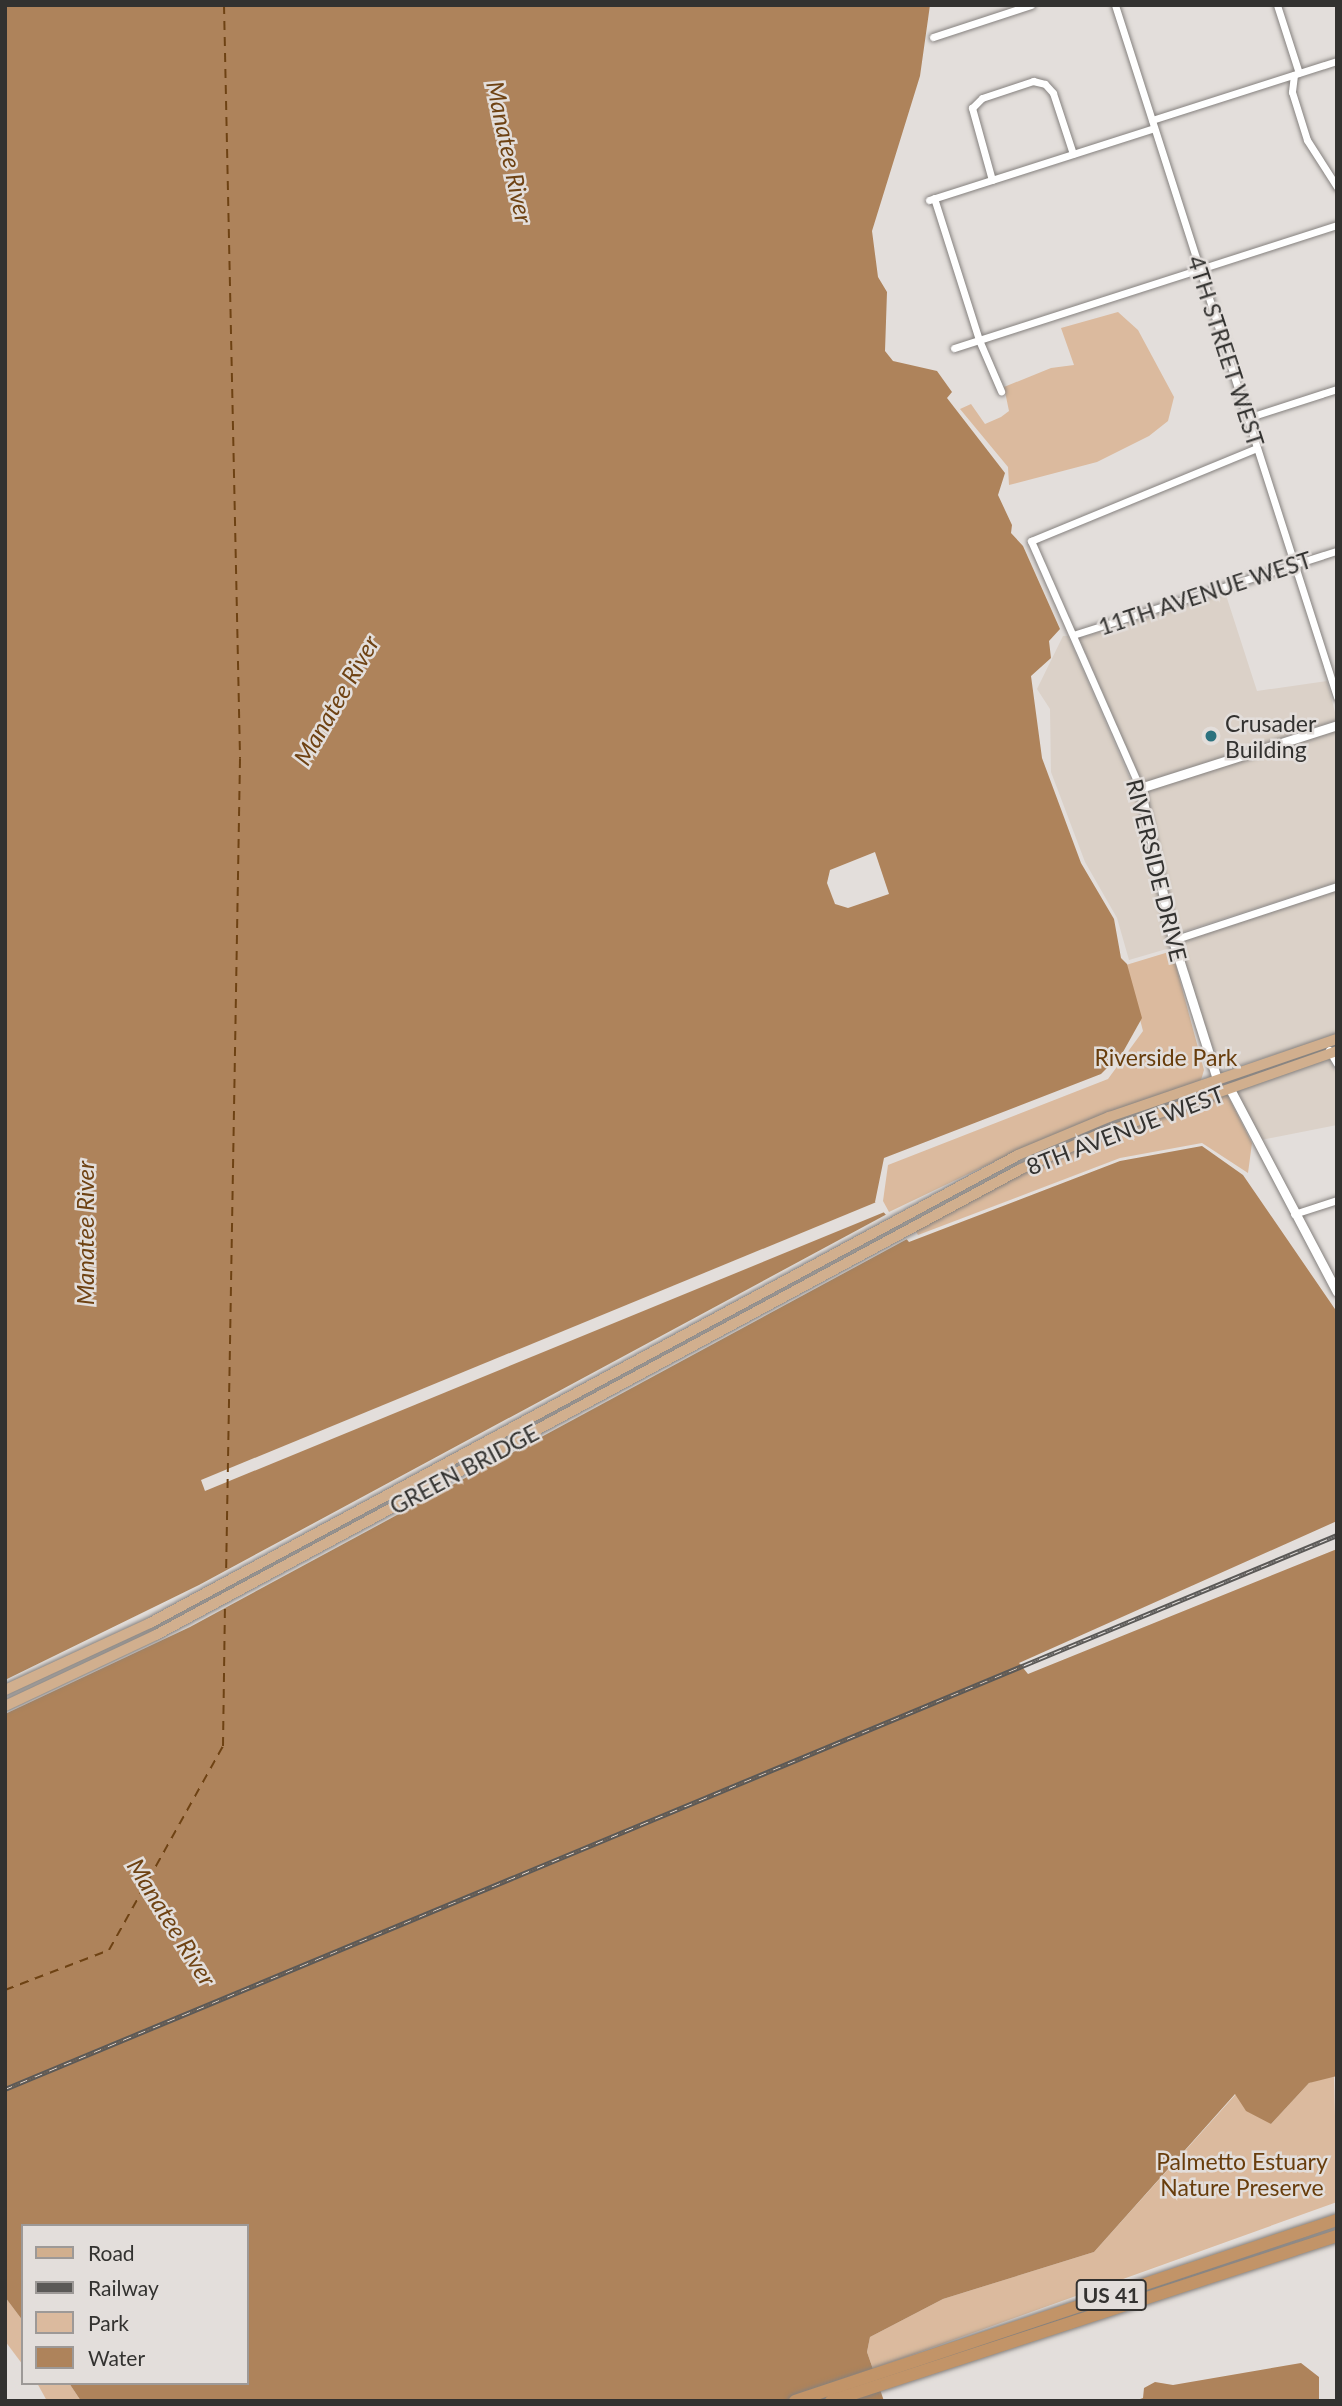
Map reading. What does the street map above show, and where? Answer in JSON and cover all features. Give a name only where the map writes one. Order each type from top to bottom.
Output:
[{"type":"highway","name":"US 41","points":[[831,2401],[888,2376],[1337,2220]]},
{"type":"highway","name":"US 41","points":[[795,2401],[888,2376],[1337,2236]]},
{"type":"main road","name":"8TH AVENUE WEST","points":[[912,1212],[1050,1140],[1292,1053],[1333,1046]]},
{"type":"main road","name":"8TH AVENUE WEST","points":[[919,1223],[1021,1169],[1100,1134],[1230,1089],[1333,1046]]},
{"type":"main road","points":[[1230,1089],[1237,1078],[1292,1053]]},
{"type":"main road","points":[[1100,1134],[1131,1117],[1206,1091],[1217,1079]]},
{"type":"main road","name":"GREEN BRIDGE","points":[[5,1690],[150,1623],[912,1212]]},
{"type":"main road","name":"GREEN BRIDGE","points":[[5,1706],[156,1635],[919,1223]]},
{"type":"street","points":[[933,37],[1031,5]]},
{"type":"street","name":"4TH STREET WEST","points":[[1115,5],[1337,697]]},
{"type":"street","points":[[1278,5],[1297,74],[1292,92],[1307,140],[1337,187]]},
{"type":"street","points":[[1001,391],[979,340],[932,199],[1073,154],[1337,61]]},
{"type":"street","points":[[992,180],[972,108],[982,98],[1032,81],[1045,84],[1053,93],[1073,154]]},
{"type":"street","points":[[954,348],[1337,225]]},
{"type":"street","points":[[1247,418],[1337,389]]},
{"type":"street","name":"RIVERSIDE DRIVE","points":[[1217,1079],[1173,940],[1140,788],[1031,541],[1037,536],[1257,448]]},
{"type":"street","name":"11TH AVENUE WEST","points":[[1073,635],[1337,551]]},
{"type":"street","points":[[1140,788],[1337,724]]},
{"type":"street","points":[[1173,940],[1337,886]]},
{"type":"street","points":[[1333,1046],[1337,1064]]},
{"type":"street","points":[[1230,1089],[1337,1292]]},
{"type":"street","points":[[1294,1214],[1337,1200]]},
{"type":"street","points":[[1254,2247],[1259,2262]]},
{"type":"shaded area","points":[[1225,592],[1257,691],[1327,681],[1337,720],[1142,783],[1079,638]]},
{"type":"shaded area","points":[[1063,636],[1068,636],[1135,790],[1170,948],[1129,960],[1117,918],[1085,862],[1051,772],[1050,709],[1037,689]]},
{"type":"shaded area","points":[[1337,729],[1337,882],[1176,934],[1145,791]]},
{"type":"shaded area","points":[[1337,890],[1337,1035],[1224,1070],[1202,1025],[1178,942]]},
{"type":"shaded area","points":[[1328,1058],[1337,1074],[1337,1125],[1261,1140],[1236,1091]]},
{"type":"green space","points":[[1118,312],[1138,330],[1174,397],[1168,421],[1149,436],[1097,462],[1009,485],[1008,467],[960,409],[971,404],[985,424],[1001,417],[1009,411],[1004,387],[1051,368],[1074,365],[1061,328]]},
{"type":"green space","name":"Riverside Park","points":[[1172,951],[1204,1070],[1201,1080],[1029,1145],[889,1212],[883,1201],[888,1165],[1108,1079],[1143,1031],[1126,965]]},
{"type":"green space","points":[[1227,1094],[1252,1143],[1248,1173],[1202,1143],[1120,1158],[918,1235],[915,1230],[1023,1173],[1107,1136]]},
{"type":"green space","name":"Palmetto Estuary Nature Preserve","points":[[1334,2073],[1337,2202],[873,2369],[867,2352],[870,2337],[943,2299],[1094,2252],[1236,2094],[1271,2124],[1309,2083]]},
{"type":"green space","points":[[5,2297],[21,2318],[21,2362],[5,2341]]},
{"type":"green space","points":[[38,2385],[70,2385],[81,2401],[47,2401]]},
{"type":"water","name":"Manatee River","points":[[5,5],[930,5],[920,76],[872,231],[878,277],[887,292],[885,351],[893,361],[937,371],[952,392],[947,398],[1005,473],[998,495],[1012,525],[1011,533],[1023,546],[1060,629],[1049,641],[1051,658],[1031,676],[1042,758],[1081,863],[1114,919],[1121,958],[1127,964],[1142,1018],[1123,1052],[1101,1074],[884,1158],[875,1202],[909,1242],[1120,1161],[1202,1146],[1243,1175],[1337,1312],[1337,1521],[1019,1663],[1028,1674],[1337,1549],[1337,2076],[1309,2083],[1271,2124],[1246,2111],[1235,2094],[1094,2252],[943,2299],[870,2337],[867,2352],[884,2401],[81,2401],[70,2385],[248,2385],[248,2224],[21,2224],[21,2318],[5,2297]]},
{"type":"water","points":[[1301,2363],[1319,2377],[1319,2401],[1134,2401],[1143,2398],[1144,2388],[1155,2382],[1173,2385]]},
{"type":"pier","points":[[875,852],[889,894],[848,908],[835,904],[827,883],[830,870]]},
{"type":"pier","points":[[879,1201],[887,1211],[205,1491],[201,1480]]},
{"type":"pier","points":[[889,1213],[909,1238],[190,1627],[5,1714],[5,1680],[199,1585]]},
{"type":"ferry route","points":[[224,5],[240,759],[226,1575]]},
{"type":"ferry route","points":[[5,1990],[109,1950],[223,1746],[225,1602]]},
{"type":"railway","points":[[5,2089],[1337,1535]]},
{"type":"place","name":"Crusader Building","points":[[1211,736]]}]
